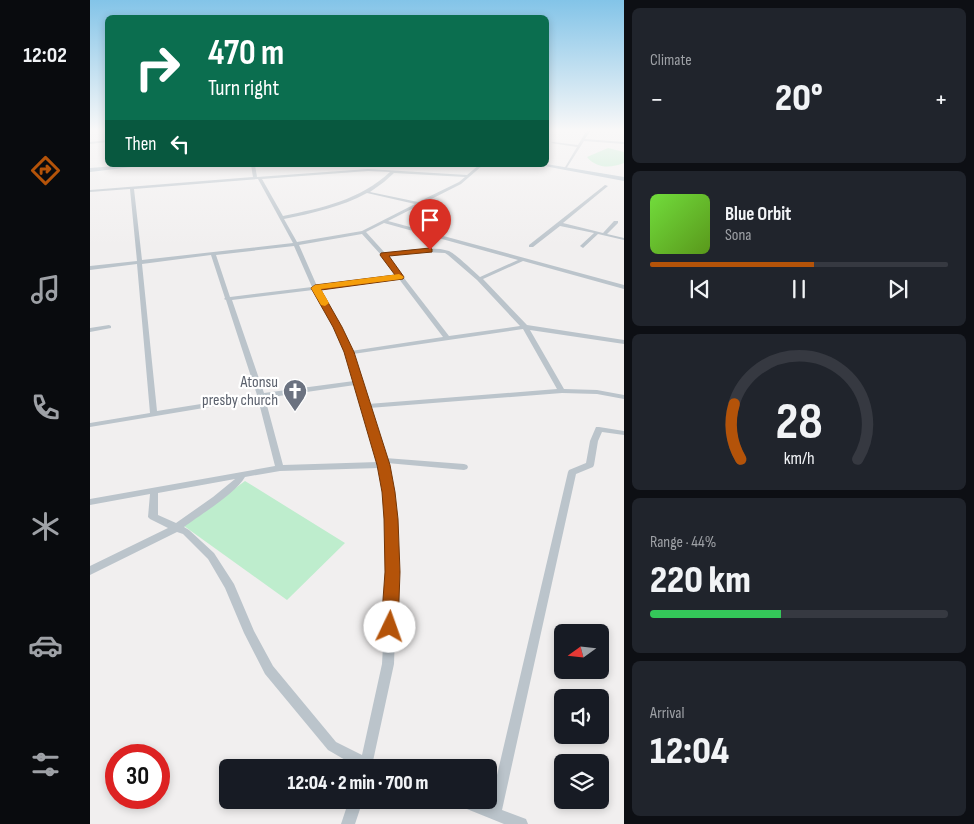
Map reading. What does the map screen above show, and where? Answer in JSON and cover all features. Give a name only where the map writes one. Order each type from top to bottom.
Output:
[{"type":"street","points":[[90,170],[107,168]]},
{"type":"street","points":[[254,168],[257,178],[296,244],[315,288],[349,352],[382,462],[389,492],[392,572],[388,664],[370,759]]},
{"type":"street","points":[[90,268],[296,244],[363,232],[454,187],[477,168]]},
{"type":"street","points":[[567,168],[624,178]]},
{"type":"street","points":[[90,191],[348,171],[394,171],[469,176]]},
{"type":"street","points":[[281,218],[334,206],[384,182],[394,171]]},
{"type":"street","points":[[531,246],[606,186]]},
{"type":"street","points":[[132,188],[154,414]]},
{"type":"street","points":[[366,192],[420,204]]},
{"type":"street","points":[[385,222],[624,287]]},
{"type":"street","points":[[603,235],[616,222]]},
{"type":"street","points":[[559,224],[624,240]]},
{"type":"street","points":[[363,232],[384,255],[448,339]]},
{"type":"street","points":[[583,246],[597,233]]},
{"type":"street","points":[[384,255],[422,250],[450,254],[479,279],[525,327],[562,391]]},
{"type":"street","points":[[213,254],[260,396],[280,468]]},
{"type":"street","points":[[479,279],[524,259]]},
{"type":"street","points":[[227,299],[400,277]]},
{"type":"street","points":[[90,330],[109,327]]},
{"type":"street","points":[[349,352],[525,327],[624,342]]},
{"type":"street","points":[[90,424],[260,396],[357,383]]},
{"type":"street","points":[[365,406],[562,391],[597,392],[624,397]]},
{"type":"street","points":[[494,812],[572,472],[590,465],[594,441],[599,429],[624,432]]},
{"type":"street","points":[[90,502],[280,468],[382,462],[464,467]]},
{"type":"street","points":[[90,571],[176,528],[216,499],[239,480],[242,475]]},
{"type":"street","points":[[154,491],[153,517],[186,532],[211,556],[230,587],[249,633],[269,670],[332,746],[356,759]]},
{"type":"street","points":[[348,824],[353,809]]},
{"type":"street","points":[[486,809],[521,824]]},
{"type":"green space","points":[[245,481],[345,543],[287,600],[184,526]]},
{"type":"slow traffic","points":[[325,303],[315,288],[399,277]]},
{"type":"place","name":"Atonsu presby church","points":[[295,412]]},
{"type":"route","points":[[390,627],[392,572],[389,492],[383,465],[349,352],[315,288],[400,277],[384,255],[430,250]]}]
